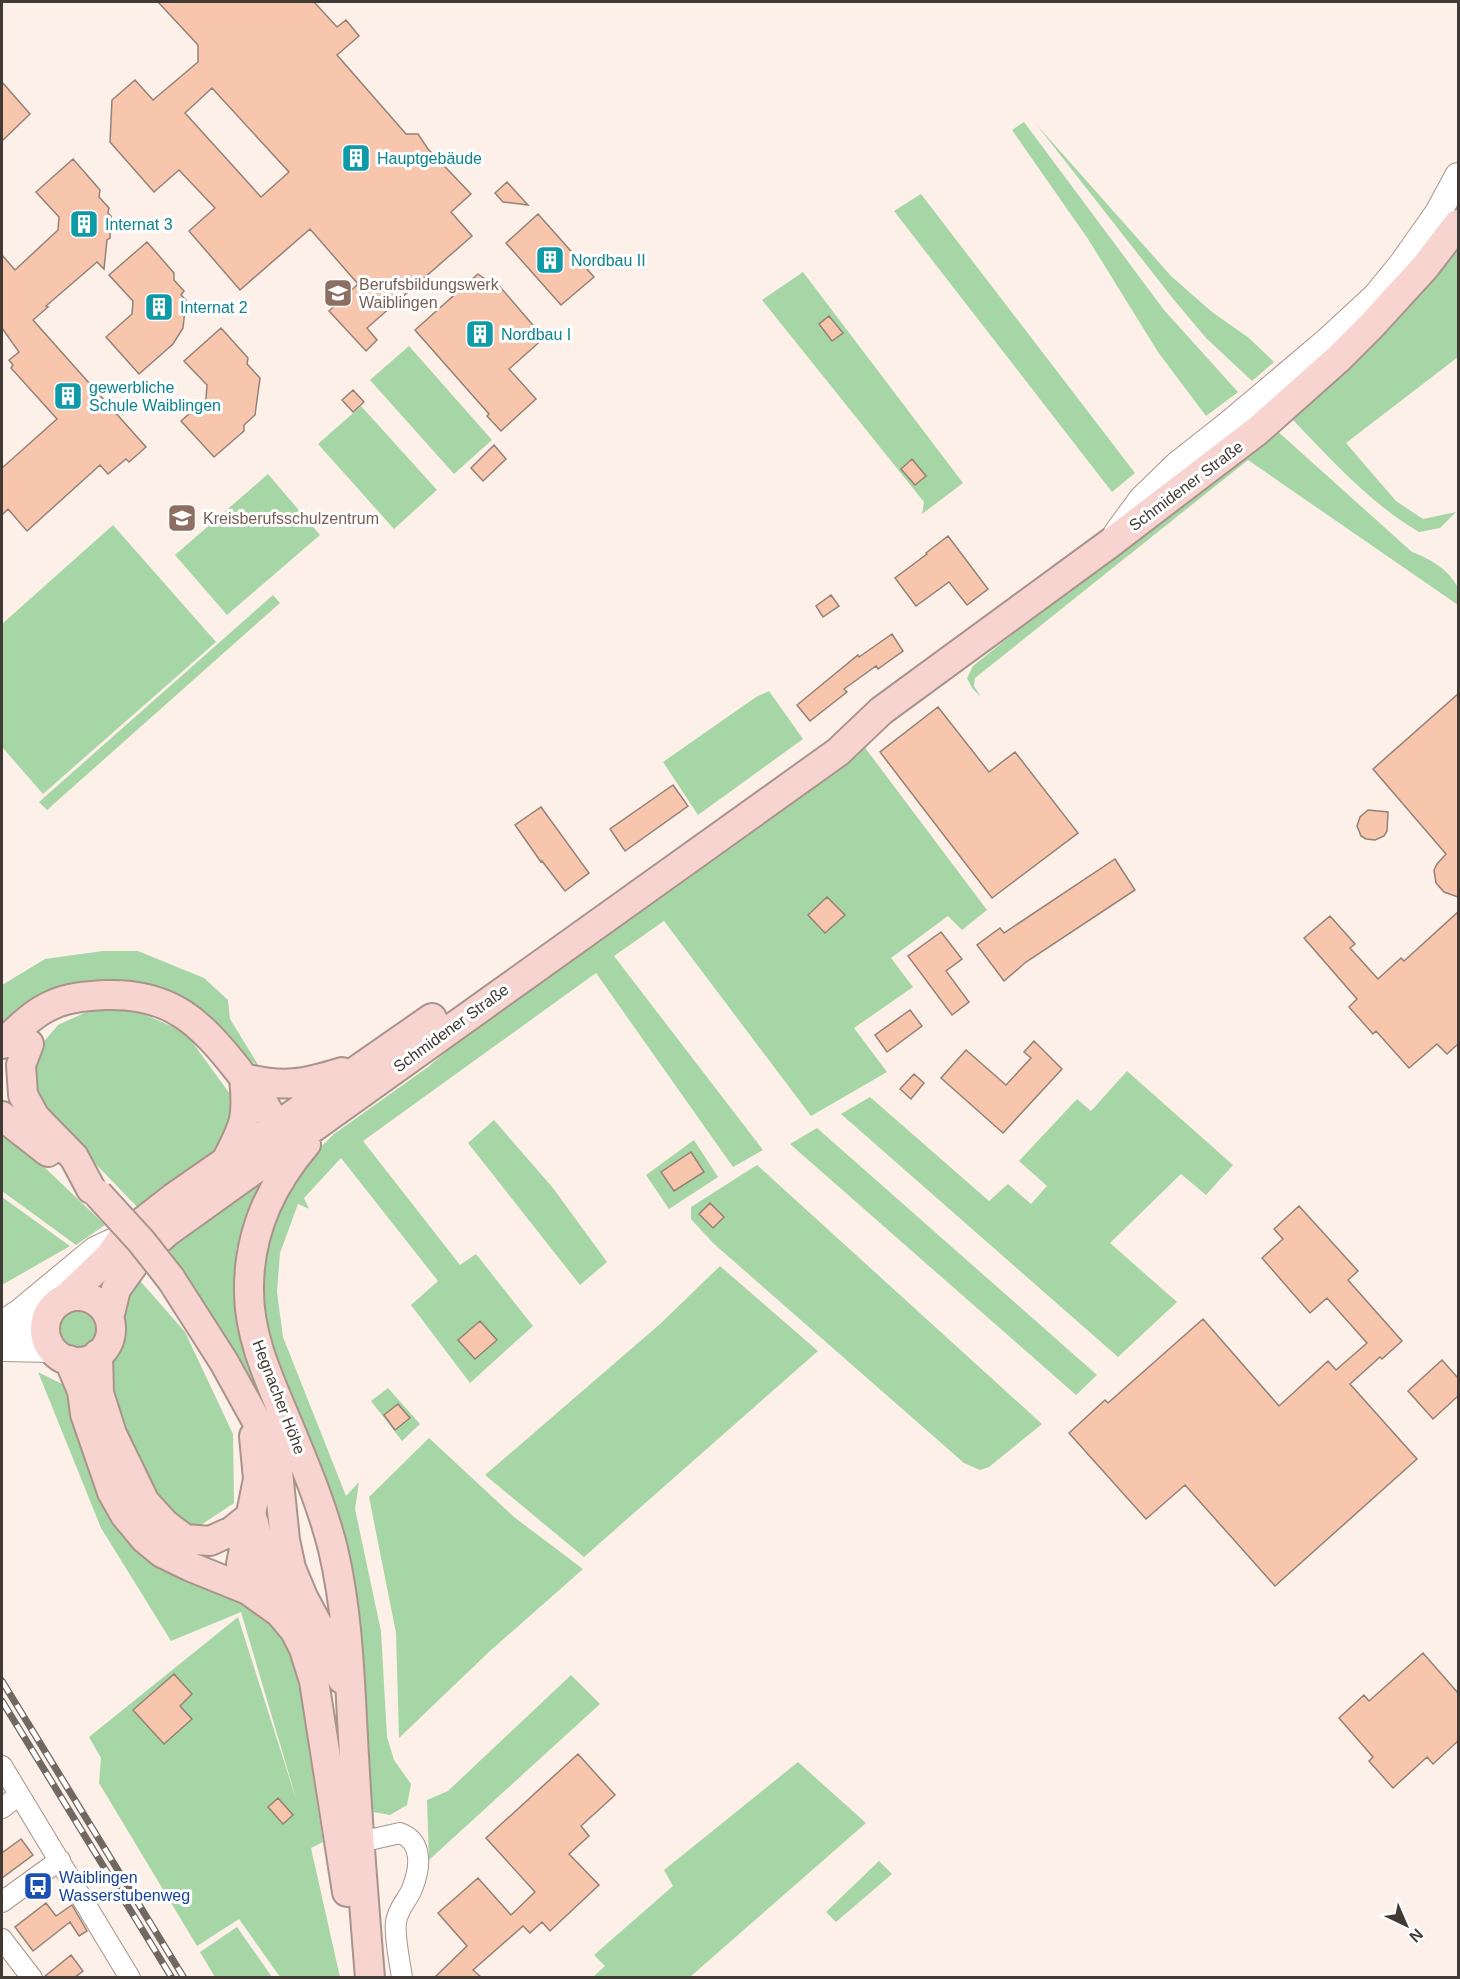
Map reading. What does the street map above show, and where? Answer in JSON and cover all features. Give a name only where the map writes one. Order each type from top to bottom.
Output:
[{"type":"main road","name":"Schmidener Straße","points":[[66,1298],[109,1257],[123,1237],[226,1159],[363,1065],[838,752],[881,711],[1109,544],[1257,431],[1339,358],[1417,275],[1458,224]]},
{"type":"main road","name":"Schmidener Straße","points":[[109,1318],[116,1289],[139,1257],[181,1221],[332,1113],[626,893]]},
{"type":"main road","points":[[2,1080],[15,1044],[38,1032],[70,1007],[97,995],[128,994],[162,1002],[190,1018],[215,1041],[270,1113],[274,1127],[271,1157]]},
{"type":"main road","points":[[15,1044],[21,1065],[23,1095],[34,1117],[74,1157],[95,1192]]},
{"type":"main road","name":"Schmidener Straße","points":[[244,1078],[268,1084],[292,1085],[318,1080],[363,1065]]},
{"type":"main road","points":[[226,1159],[244,1123],[246,1102],[244,1078]]},
{"type":"main road","name":"Hegnacher Höhe","points":[[332,1113],[287,1166],[271,1196],[258,1227],[251,1254],[249,1289],[252,1328],[262,1363],[310,1476],[332,1548],[347,1638],[351,1700],[349,1845]]},
{"type":"main road","points":[[2,1116],[95,1192]]},
{"type":"main road","name":"Hegnacher Höhe","points":[[95,1192],[141,1241],[171,1279],[209,1337],[271,1447],[278,1472],[285,1540],[291,1568],[303,1597],[326,1640],[351,1700]]},
{"type":"main road","points":[[87,1297],[97,1301],[109,1318],[110,1338],[98,1354],[89,1360],[79,1362],[60,1355],[47,1340],[46,1320],[57,1303],[66,1298],[87,1297]]},
{"type":"main road","points":[[98,1354],[99,1393],[112,1434],[145,1502],[165,1524],[185,1539],[210,1541],[232,1531],[252,1515]]},
{"type":"main road","name":"Hegnacher Höhe","points":[[60,1355],[82,1391],[85,1414],[112,1492],[125,1515],[145,1539],[162,1553],[190,1567],[248,1590],[280,1613]]},
{"type":"main road","name":"Hegnacher Höhe","points":[[247,1405],[256,1445],[258,1479],[241,1564],[248,1590]]},
{"type":"main road","name":"Hegnacher Höhe","points":[[252,1515],[264,1569],[280,1613],[304,1648],[314,1681],[349,1845],[369,1977]]},
{"type":"street","points":[[1109,544],[1142,499],[1177,465],[1299,365],[1376,296],[1438,213],[1458,176]]},
{"type":"street","name":"Schmidener Straße","points":[[2,1324],[19,1313],[95,1250],[123,1237]]},
{"type":"street","points":[[2,1335],[20,1331],[46,1320]]},
{"type":"street","points":[[2,1348],[60,1355]]},
{"type":"street","points":[[2,1766],[130,1977]]},
{"type":"street","points":[[2,1808],[19,1795]]},
{"type":"street","points":[[349,1845],[400,1833],[409,1836],[419,1854],[411,1891],[399,1908],[395,1924],[402,1977]]},
{"type":"street","points":[[2,1902],[60,1860]]},
{"type":"street","points":[[2,1939],[32,1977]]},
{"type":"green space","points":[[1024,122],[1164,310],[1238,392],[1206,416],[1158,352],[1088,239],[1012,130]]},
{"type":"green space","points":[[1036,124],[1171,276],[1212,312],[1249,338],[1274,362],[1252,381],[1206,338]]},
{"type":"green space","points":[[921,194],[1135,473],[1112,492],[894,211]]},
{"type":"green space","points":[[1458,245],[1458,357],[1346,443],[1396,501],[1423,519],[1456,512],[1440,528],[1419,532],[1366,493],[1287,414]]},
{"type":"green space","points":[[803,272],[963,483],[922,514],[924,502],[762,300]]},
{"type":"green space","points":[[409,346],[492,440],[454,474],[370,380]]},
{"type":"green space","points":[[361,406],[437,490],[394,529],[318,444]]},
{"type":"green space","points":[[1275,429],[1412,552],[1425,557],[1449,574],[1458,588],[1458,605],[1248,460],[975,678],[974,686],[981,697],[972,688],[967,678],[973,666],[1093,569]]},
{"type":"green space","points":[[268,474],[320,535],[227,615],[175,555]]},
{"type":"green space","points":[[113,525],[216,642],[43,794],[2,747],[2,624]]},
{"type":"green space","points":[[273,595],[280,603],[47,810],[39,802]]},
{"type":"green space","points":[[769,691],[803,739],[698,815],[663,762],[756,697]]},
{"type":"green space","points":[[863,745],[987,910],[962,930],[948,916],[891,958],[913,987],[854,1028],[887,1072],[811,1116],[664,921],[614,956],[763,1150],[733,1167],[596,973],[363,1141],[460,1265],[476,1254],[533,1326],[470,1383],[411,1305],[438,1281],[341,1158],[304,1198],[309,1209],[298,1204],[280,1253],[277,1292],[283,1337],[346,1496],[359,1482],[355,1509],[381,1631],[387,1737],[394,1760],[411,1784],[407,1805],[390,1815],[373,1812],[365,1796],[357,1645],[271,1359],[259,1275],[263,1243],[299,1168],[334,1134],[428,1067],[474,1028]]},
{"type":"green space","points":[[103,951],[138,951],[204,978],[228,1000],[230,1019],[262,1071],[218,1028],[177,1000],[94,981],[28,1007],[2,1033],[2,985],[45,959]]},
{"type":"green space","points":[[95,1008],[139,1012],[185,1032],[235,1101],[233,1129],[213,1155],[141,1211],[40,1106],[30,1083],[35,1052],[58,1025]]},
{"type":"green space","points":[[1127,1071],[1233,1165],[1206,1195],[1181,1174],[1110,1243],[1177,1302],[1118,1357],[841,1114],[870,1097],[989,1201],[1008,1184],[1031,1204],[1047,1186],[1019,1161],[1077,1099],[1091,1111]]},
{"type":"green space","points":[[494,1120],[553,1188],[607,1262],[580,1285],[468,1143]]},
{"type":"green space","points":[[817,1128],[1097,1375],[1076,1395],[790,1144]]},
{"type":"green space","points":[[2,1136],[40,1163],[105,1225],[76,1245],[2,1191]]},
{"type":"green space","points":[[694,1140],[718,1177],[669,1209],[646,1175]]},
{"type":"green space","points":[[281,1160],[236,1249],[239,1330],[268,1413],[165,1243]]},
{"type":"green space","points":[[757,1165],[1042,1424],[989,1467],[980,1470],[964,1463],[713,1243],[691,1219],[691,1207]]},
{"type":"green space","points":[[2,1197],[70,1246],[2,1285]]},
{"type":"green space","points":[[720,1266],[818,1351],[584,1557],[485,1475],[660,1324]]},
{"type":"green space","points":[[135,1275],[185,1332],[233,1434],[234,1503],[195,1529],[162,1508],[124,1443],[107,1362],[119,1341],[120,1306]]},
{"type":"green space","points":[[79,1307],[87,1308],[93,1313],[98,1319],[98,1335],[93,1341],[87,1346],[79,1347],[71,1346],[65,1341],[60,1335],[59,1327],[60,1319],[65,1313],[71,1308]]},
{"type":"green space","points":[[38,1372],[68,1387],[108,1505],[263,1613],[280,1635],[296,1663],[323,1842],[311,1848],[340,1977],[280,1977],[239,1919],[197,1946],[99,1783],[101,1758],[89,1737],[238,1617],[298,1805],[241,1612],[171,1641],[101,1528]]},
{"type":"green space","points":[[388,1388],[420,1424],[402,1441],[371,1401]]},
{"type":"green space","points":[[429,1438],[514,1517],[583,1569],[490,1651],[399,1738],[396,1633],[369,1497]]},
{"type":"green space","points":[[571,1675],[600,1704],[429,1860],[427,1800],[448,1791]]},
{"type":"green space","points":[[798,1762],[866,1823],[690,1977],[593,1977],[605,1966],[594,1955],[673,1886],[664,1870]]},
{"type":"green space","points":[[879,1861],[892,1874],[836,1922],[826,1912]]},
{"type":"green space","points":[[237,1927],[272,1977],[215,1977],[200,1952]]},
{"type":"building","name":"Hauptgebäude","points":[[158,2],[314,2],[337,27],[346,20],[359,36],[337,55],[406,134],[418,134],[428,149],[471,194],[451,212],[472,236],[367,328],[377,340],[366,351],[329,311],[358,284],[310,229],[240,290],[189,231],[215,208],[179,170],[154,192],[110,142],[112,100],[135,80],[153,100],[198,62],[198,45]],"holes":[[[212,88],[289,172],[261,197],[185,113]]]},
{"type":"building","points":[[2,82],[30,114],[2,141]]},
{"type":"building","name":"gewerbliche Schule Waiblingen","points":[[73,159],[100,190],[99,197],[109,208],[110,238],[107,240],[104,269],[97,262],[33,320],[146,447],[129,462],[126,459],[108,474],[100,465],[27,531],[8,509],[2,515],[2,468],[57,419],[11,368],[13,365],[9,360],[19,352],[2,328],[2,255],[15,270],[58,230],[59,217],[36,192]]},
{"type":"building","points":[[507,182],[528,205],[503,202],[495,193]]},
{"type":"building","name":"Nordbau II","points":[[538,214],[594,277],[561,305],[506,243]]},
{"type":"building","name":"Internat 2","points":[[147,242],[174,273],[174,280],[184,291],[181,295],[186,300],[183,328],[173,344],[139,374],[106,337],[132,314],[133,301],[109,275]]},
{"type":"building","name":"Nordbau I","points":[[478,274],[492,284],[495,281],[544,338],[509,369],[536,399],[501,431],[487,416],[489,414],[415,330]]},
{"type":"building","points":[[829,316],[843,333],[832,341],[819,324]]},
{"type":"building","points":[[221,328],[248,358],[247,364],[260,378],[255,415],[244,425],[244,431],[214,457],[181,421],[206,399],[207,385],[184,361]]},
{"type":"building","points":[[353,390],[364,402],[353,412],[342,400]]},
{"type":"building","points":[[494,445],[506,459],[483,481],[471,468]]},
{"type":"building","points":[[912,459],[926,476],[915,485],[901,469]]},
{"type":"building","points":[[948,536],[988,589],[967,605],[949,582],[916,606],[895,578]]},
{"type":"building","points":[[831,595],[839,606],[823,617],[816,606]]},
{"type":"building","points":[[892,634],[903,651],[878,669],[876,666],[844,689],[847,692],[810,721],[797,705],[858,655],[859,657]]},
{"type":"building","points":[[1458,694],[1458,897],[1444,892],[1436,883],[1434,870],[1446,854],[1373,769]]},
{"type":"building","points":[[938,707],[989,772],[1015,752],[1078,833],[992,898],[880,752]]},
{"type":"building","points":[[673,785],[688,806],[625,851],[610,829]]},
{"type":"building","points":[[541,807],[589,873],[565,891],[515,825]]},
{"type":"building","points":[[1368,810],[1388,812],[1387,831],[1384,836],[1375,840],[1361,836],[1357,826],[1360,817]]},
{"type":"building","points":[[1115,859],[1135,890],[1026,962],[1004,981],[977,945],[1000,928],[1004,933]]},
{"type":"building","points":[[827,897],[845,915],[825,933],[808,915]]},
{"type":"building","points":[[1458,912],[1458,1044],[1447,1054],[1437,1044],[1409,1068],[1376,1031],[1373,1034],[1349,1007],[1357,999],[1304,938],[1330,916],[1355,944],[1350,948],[1378,979],[1401,958],[1404,961]]},
{"type":"building","points":[[941,932],[962,959],[946,971],[969,1002],[952,1015],[908,956]]},
{"type":"building","points":[[910,1010],[922,1026],[887,1052],[875,1035]]},
{"type":"building","points":[[1034,1041],[1062,1069],[1003,1133],[941,1078],[966,1050],[1006,1085],[1031,1058],[1024,1052]]},
{"type":"building","points":[[914,1074],[924,1083],[911,1099],[900,1089]]},
{"type":"building","points":[[691,1152],[704,1172],[674,1191],[661,1172]]},
{"type":"building","points":[[710,1203],[724,1217],[713,1228],[699,1214]]},
{"type":"building","points":[[1299,1206],[1358,1271],[1348,1280],[1402,1341],[1350,1384],[1417,1459],[1275,1586],[1185,1485],[1146,1519],[1069,1433],[1105,1400],[1108,1403],[1203,1319],[1279,1406],[1328,1361],[1336,1370],[1367,1343],[1327,1298],[1310,1313],[1262,1258],[1283,1239],[1274,1229]]},
{"type":"building","points":[[480,1321],[497,1340],[475,1359],[458,1340]]},
{"type":"building","points":[[1442,1360],[1458,1378],[1458,1396],[1433,1419],[1408,1391]]},
{"type":"building","points":[[398,1404],[410,1418],[395,1430],[384,1415]]},
{"type":"building","points":[[1423,1653],[1458,1693],[1458,1741],[1433,1764],[1427,1757],[1393,1788],[1369,1761],[1373,1757],[1339,1718],[1364,1695],[1369,1701]]},
{"type":"building","points":[[174,1674],[192,1694],[180,1706],[192,1719],[164,1744],[133,1710]]},
{"type":"building","points":[[578,1754],[615,1795],[581,1826],[589,1836],[569,1854],[599,1885],[550,1931],[542,1922],[530,1933],[523,1926],[473,1970],[481,1977],[435,1977],[467,1946],[438,1913],[478,1878],[511,1915],[535,1892],[486,1838]]},
{"type":"building","points":[[278,1798],[293,1815],[283,1824],[268,1807]]},
{"type":"building","points":[[21,1839],[33,1855],[2,1878],[2,1853]]},
{"type":"building","points":[[46,1903],[56,1916],[72,1905],[87,1931],[79,1936],[70,1922],[33,1951],[15,1927]]},
{"type":"building","points":[[71,1955],[83,1971],[75,1977],[44,1977]]},
{"type":"railway","points":[[2,1681],[184,1978]]},
{"type":"railway","points":[[2,1701],[172,1978]]},
{"type":"place","name":"Hauptgebäude","points":[[356,158]]},
{"type":"place","name":"Internat 3","points":[[84,224]]},
{"type":"place","name":"Nordbau II","points":[[550,260]]},
{"type":"place","name":"Berufsbildungswerk Waiblingen","points":[[338,293]]},
{"type":"place","name":"Internat 2","points":[[159,307]]},
{"type":"place","name":"Nordbau I","points":[[480,334]]},
{"type":"place","name":"gewerbliche Schule Waiblingen","points":[[68,396]]},
{"type":"place","name":"Kreisberufsschulzentrum","points":[[182,518]]},
{"type":"place","name":"Waiblingen Wasserstubenweg","points":[[38,1886]]}]
